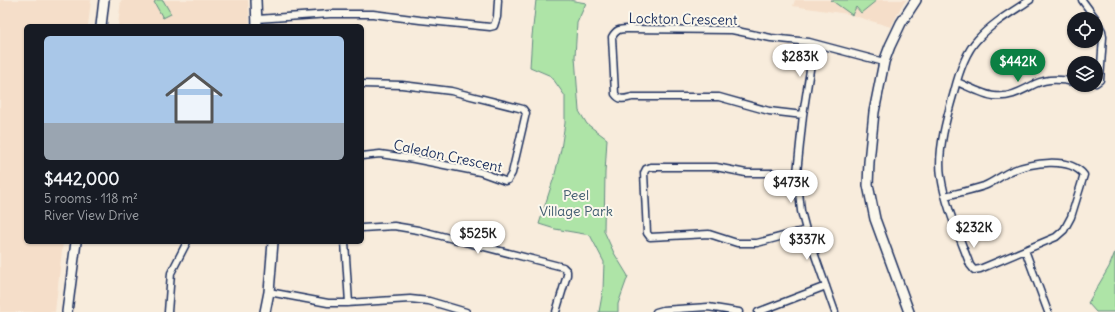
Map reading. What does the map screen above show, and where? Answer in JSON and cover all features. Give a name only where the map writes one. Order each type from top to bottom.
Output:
[{"type":"street","points":[[101,24],[104,0]]},
{"type":"street","points":[[256,0],[257,22],[330,14],[373,14],[490,27],[494,26],[496,22],[498,0]]},
{"type":"street","points":[[909,312],[875,219],[868,185],[874,112],[884,62],[901,23],[916,0]]},
{"type":"street","points":[[945,196],[985,186],[1010,171],[1038,163],[1075,167],[1084,175],[1071,217],[1064,230],[1056,237],[980,269],[974,270],[970,265],[945,196],[941,175],[941,159],[945,122],[961,67],[976,40],[997,22],[1030,0]]},
{"type":"street","points":[[1082,0],[1091,12]]},
{"type":"street","name":"Lockton Crescent","points":[[803,115],[769,111],[719,97],[618,98],[615,94],[612,37],[614,32],[618,29],[732,30],[814,44],[884,62]]},
{"type":"street","points":[[814,44],[803,115],[797,173],[801,210],[806,230],[835,312]]},
{"type":"street","points":[[956,82],[993,96],[998,96],[1014,94],[1036,83],[1049,80],[1067,80]]},
{"type":"street","name":"Caledon Crescent","points":[[364,84],[402,85],[451,91],[523,109],[526,113],[512,173],[508,180],[505,181],[480,172],[414,158],[380,154],[364,156]]},
{"type":"street","points":[[797,173],[746,173],[716,167],[646,169],[644,173],[647,233],[650,237],[709,234],[737,243],[757,243],[806,230]]},
{"type":"street","points":[[364,228],[394,226],[418,230],[563,267],[567,271],[567,275],[556,312]]},
{"type":"street","points":[[67,312],[76,244]]},
{"type":"street","points":[[168,312],[171,273],[186,244]]},
{"type":"street","points":[[265,312],[269,292],[273,244]]},
{"type":"street","points":[[345,244],[349,302]]},
{"type":"street","points":[[1025,250],[1048,312]]},
{"type":"street","points":[[758,312],[826,286]]},
{"type":"street","points":[[269,292],[328,303],[410,298],[429,301],[466,312]]},
{"type":"street","points":[[656,312],[663,310],[708,307],[739,312]]},
{"type":"shaded area","points":[[0,0],[91,0],[88,24],[24,24],[24,244],[63,244],[55,312],[0,312]]},
{"type":"shaded area","points":[[121,0],[248,0],[250,24],[118,24]]},
{"type":"shaded area","points":[[795,0],[906,0],[891,27],[848,14],[793,6]]},
{"type":"green space","points":[[157,0],[163,0],[171,14],[163,18],[154,2]]},
{"type":"green space","name":"Peel Village Park","points":[[536,0],[569,0],[586,3],[577,23],[575,57],[579,111],[587,124],[607,139],[604,231],[614,253],[628,276],[618,304],[618,312],[599,312],[603,290],[604,262],[590,235],[555,229],[539,224],[555,174],[561,149],[565,123],[565,96],[551,76],[530,67]]},
{"type":"green space","points":[[831,0],[877,0],[861,13],[856,7],[852,15]]},
{"type":"green space","points":[[1115,252],[1115,312],[1096,312],[1088,303],[1109,267]]}]
